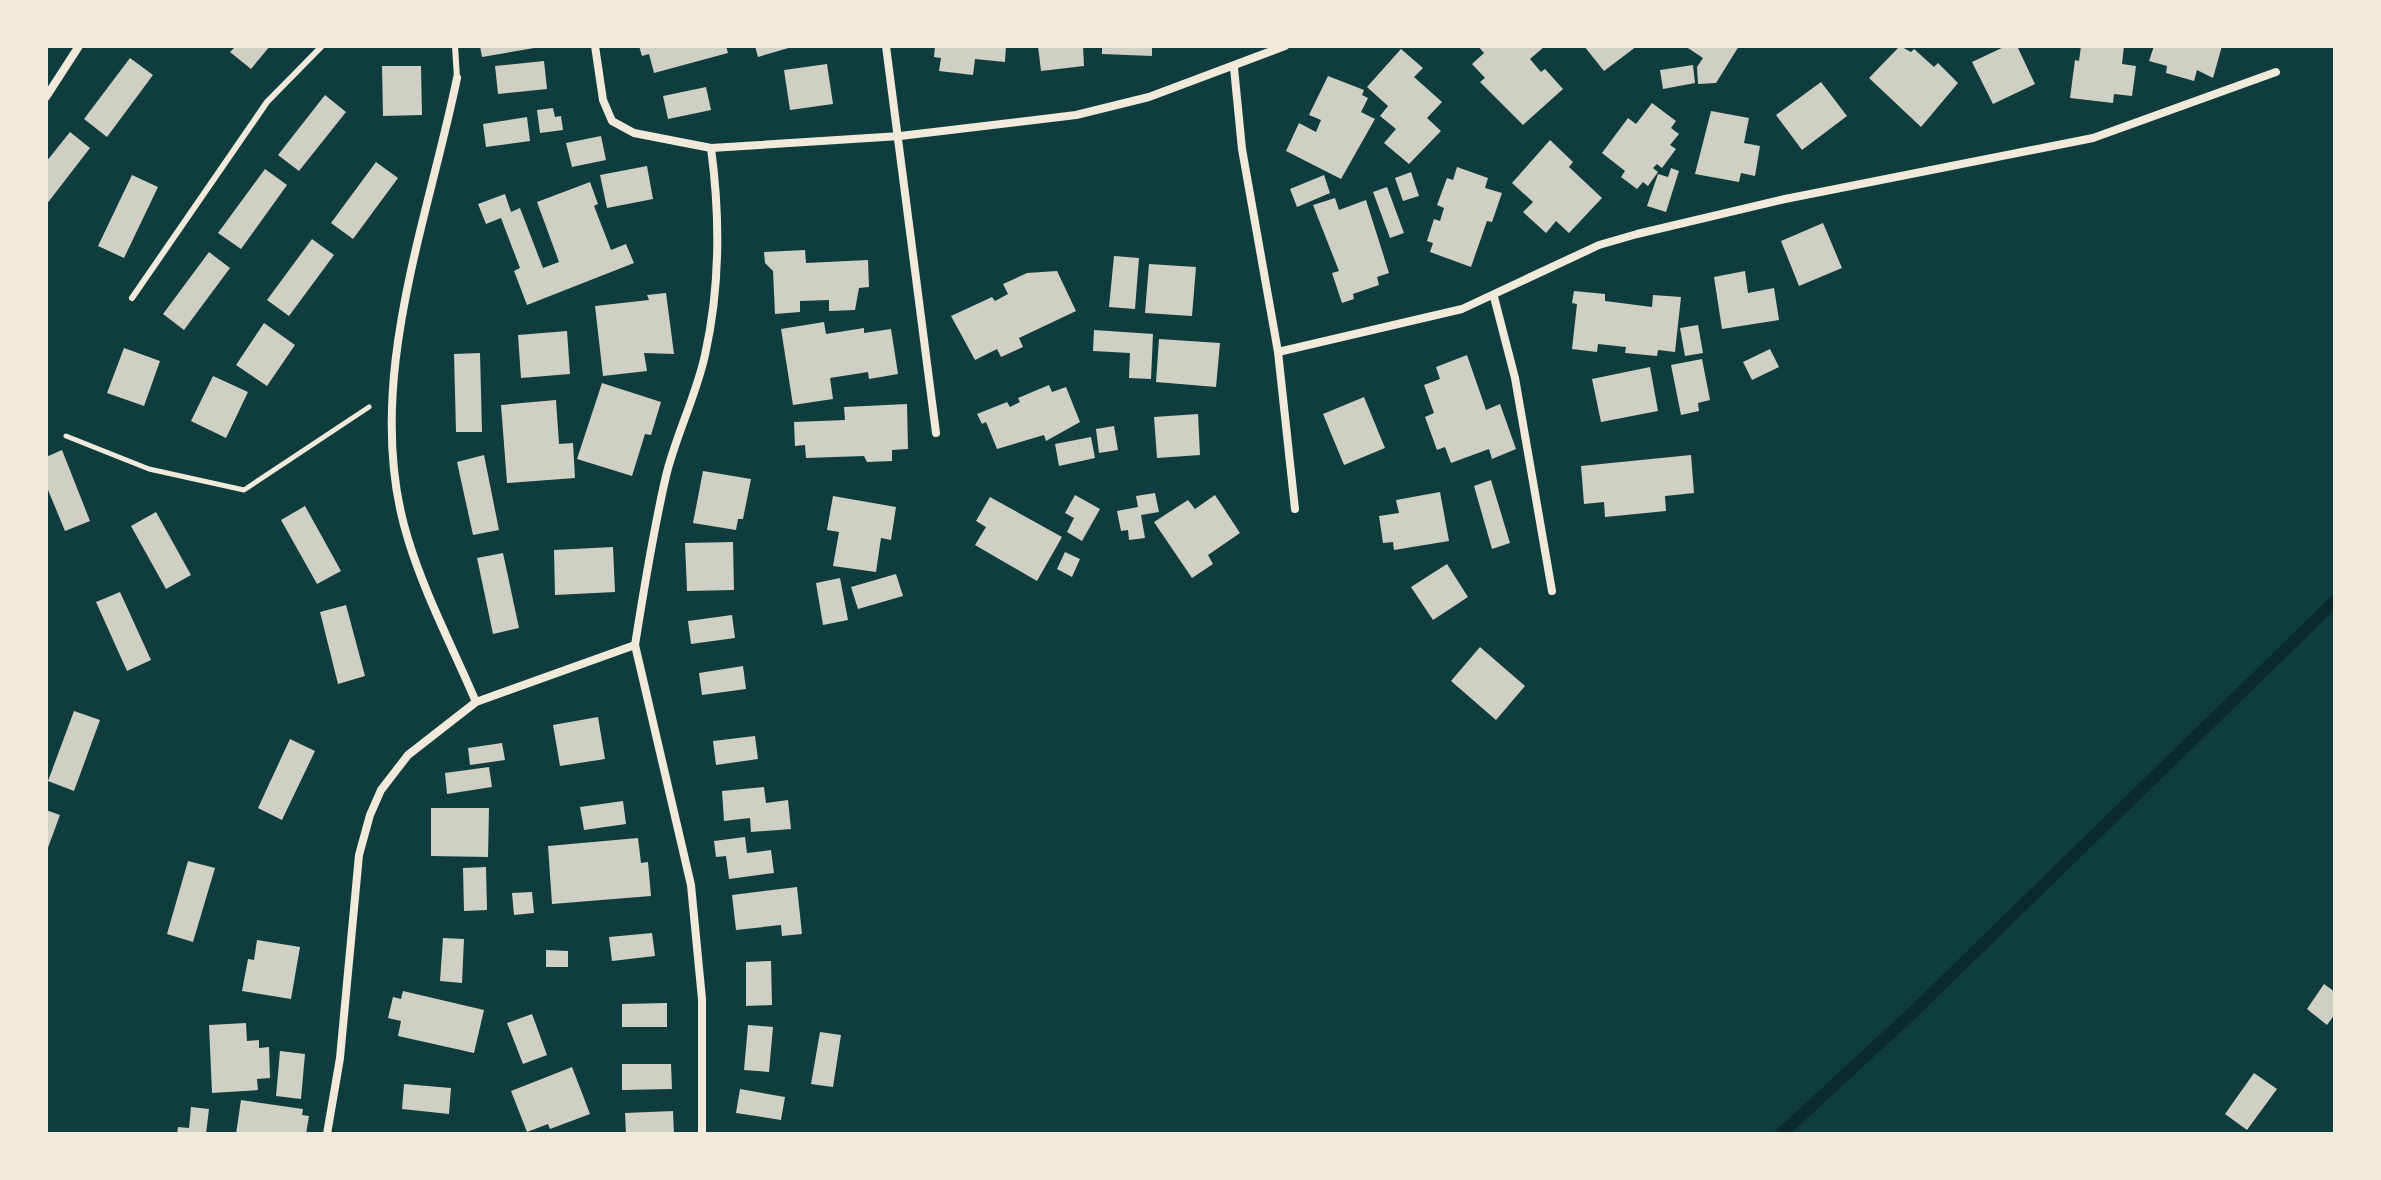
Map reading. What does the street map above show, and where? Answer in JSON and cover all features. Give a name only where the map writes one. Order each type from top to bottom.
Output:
[{"type":"street","points":[[46,97],[79,46]]},
{"type":"street","points":[[595,46],[603,100],[612,121],[634,133],[711,148],[900,136],[1076,115],[1149,97],[1234,68],[1285,46]]},
{"type":"street","points":[[886,46],[936,433]]},
{"type":"street","points":[[1234,68],[1242,149],[1278,352],[1295,509]]},
{"type":"street","points":[[1278,352],[1401,325],[1494,297],[1544,269],[1599,245],[1637,234],[1799,196],[2093,138],[2276,72]]},
{"type":"street","points":[[457,78],[402,320],[393,391],[395,469],[407,538],[476,702]]},
{"type":"street","points":[[702,1134],[702,999],[691,885],[635,645],[667,474],[698,381],[709,330],[715,279],[717,191],[711,148]]},
{"type":"street","points":[[1494,297],[1515,378],[1552,591]]},
{"type":"street","points":[[327,1134],[340,1058],[359,855],[370,815],[381,790],[408,755],[476,702],[635,645]]},
{"type":"lane","points":[[132,298],[267,102],[322,46]]},
{"type":"lane","points":[[455,46],[457,78]]},
{"type":"path","points":[[66,436],[149,469],[244,490],[393,391]]},
{"type":"building","points":[[236,46],[270,46],[251,69],[230,52]]},
{"type":"building","points":[[480,46],[534,46],[534,48],[482,57]]},
{"type":"building","points":[[639,46],[726,46],[728,53],[654,73],[649,54],[642,56]]},
{"type":"building","points":[[755,46],[791,46],[792,47],[758,57]]},
{"type":"building","points":[[935,46],[1006,46],[1005,62],[975,59],[973,75],[939,71],[941,58],[934,57]]},
{"type":"building","points":[[1038,46],[1083,46],[1084,66],[1041,71]]},
{"type":"building","points":[[1102,46],[1152,46],[1152,56],[1102,54]]},
{"type":"building","points":[[1478,46],[1545,46],[1530,59],[1541,72],[1545,69],[1563,89],[1523,125],[1480,82],[1485,78],[1472,64],[1484,53]]},
{"type":"building","points":[[1584,46],[1637,46],[1604,71]]},
{"type":"building","points":[[1685,46],[1739,46],[1716,83],[1698,84],[1697,67],[1703,58]]},
{"type":"building","points":[[1900,46],[1911,52],[1914,49],[1934,67],[1938,63],[1958,83],[1921,127],[1869,78]]},
{"type":"building","points":[[2006,46],[2017,46],[2035,84],[1993,104],[1972,62]]},
{"type":"building","points":[[2081,46],[2124,46],[2122,64],[2136,66],[2132,96],[2114,94],[2113,103],[2070,98],[2075,60],[2079,61]]},
{"type":"building","points":[[2154,46],[2222,46],[2213,78],[2197,70],[2194,81],[2166,73],[2167,66],[2149,61]]},
{"type":"building","points":[[1401,49],[1423,68],[1414,77],[1442,102],[1427,118],[1441,131],[1409,164],[1384,143],[1396,129],[1380,116],[1388,106],[1367,87]]},
{"type":"building","points":[[130,58],[153,75],[107,137],[84,119]]},
{"type":"building","points":[[544,61],[547,89],[498,94],[495,66]]},
{"type":"building","points":[[827,64],[833,104],[790,110],[784,70]]},
{"type":"building","points":[[1693,65],[1695,83],[1663,89],[1660,70]]},
{"type":"building","points":[[382,66],[421,66],[422,115],[383,116]]},
{"type":"building","points":[[1328,76],[1364,90],[1362,95],[1368,98],[1361,112],[1375,119],[1341,179],[1286,151],[1299,123],[1316,132],[1321,120],[1309,115]]},
{"type":"building","points":[[1821,82],[1847,116],[1802,150],[1776,115]]},
{"type":"building","points":[[706,87],[711,110],[668,119],[663,96]]},
{"type":"building","points":[[325,95],[346,112],[299,171],[278,155]]},
{"type":"building","points":[[1652,103],[1676,121],[1671,128],[1679,134],[1670,145],[1676,149],[1662,168],[1657,164],[1653,168],[1658,172],[1648,186],[1643,182],[1637,189],[1621,177],[1625,171],[1602,153],[1628,118],[1636,124]]},
{"type":"building","points":[[553,108],[555,117],[561,116],[563,130],[540,133],[537,110]]},
{"type":"building","points":[[1711,111],[1749,118],[1744,143],[1760,146],[1755,176],[1741,173],[1739,182],[1695,174]]},
{"type":"building","points":[[527,117],[530,141],[486,147],[483,124]]},
{"type":"building","points":[[70,132],[90,148],[46,205],[46,162]]},
{"type":"building","points":[[601,136],[606,160],[572,167],[566,143]]},
{"type":"building","points":[[1550,140],[1573,162],[1569,167],[1602,198],[1569,233],[1556,221],[1546,233],[1523,212],[1533,202],[1512,183]]},
{"type":"building","points":[[376,162],[398,178],[353,239],[331,223]]},
{"type":"building","points":[[647,166],[653,199],[607,208],[600,175]]},
{"type":"building","points":[[1457,167],[1488,178],[1485,188],[1502,193],[1492,222],[1487,221],[1471,267],[1430,252],[1433,243],[1427,241],[1434,219],[1440,221],[1444,208],[1437,205],[1447,178],[1453,180]]},
{"type":"building","points":[[1671,168],[1679,171],[1666,212],[1647,206],[1658,174],[1668,177]]},
{"type":"building","points":[[265,169],[287,185],[241,249],[218,233]]},
{"type":"building","points":[[1411,172],[1419,196],[1403,201],[1395,178]]},
{"type":"building","points":[[132,175],[158,187],[124,258],[98,246]]},
{"type":"building","points":[[1324,175],[1330,193],[1297,207],[1290,189]]},
{"type":"building","points":[[590,182],[598,204],[594,206],[611,250],[626,244],[634,263],[527,305],[514,271],[520,268],[501,218],[486,224],[478,204],[505,194],[511,212],[520,208],[543,268],[559,262],[537,202]]},
{"type":"building","points":[[1387,187],[1404,233],[1390,238],[1373,192]]},
{"type":"building","points":[[1335,198],[1339,210],[1366,200],[1389,273],[1377,277],[1379,285],[1353,294],[1354,299],[1342,303],[1332,273],[1339,271],[1313,205]]},
{"type":"building","points":[[1823,223],[1842,268],[1799,286],[1781,241]]},
{"type":"building","points":[[312,239],[334,255],[289,316],[267,300]]},
{"type":"building","points":[[805,250],[806,263],[868,260],[869,287],[859,288],[855,310],[829,311],[829,300],[800,301],[800,312],[775,314],[773,271],[765,263],[764,252]]},
{"type":"building","points":[[209,252],[230,268],[184,330],[163,314]]},
{"type":"building","points":[[1114,256],[1139,258],[1135,309],[1109,307]]},
{"type":"building","points":[[1149,264],[1196,267],[1192,316],[1145,313]]},
{"type":"building","points":[[1057,271],[1076,311],[1019,338],[1023,347],[1001,357],[997,349],[975,360],[951,316],[992,297],[995,301],[1008,294],[1003,284],[1027,273]]},
{"type":"building","points":[[1745,271],[1748,293],[1774,288],[1779,320],[1722,329],[1714,277]]},
{"type":"building","points":[[1574,291],[1605,294],[1605,301],[1652,307],[1653,295],[1681,297],[1675,352],[1658,350],[1657,356],[1625,353],[1626,347],[1598,344],[1597,352],[1572,349],[1577,304],[1572,303]]},
{"type":"building","points":[[666,293],[674,354],[644,353],[647,371],[603,376],[595,306],[649,300],[647,295]]},
{"type":"building","points":[[824,322],[826,334],[864,328],[864,333],[891,329],[898,374],[869,379],[868,372],[830,378],[833,399],[793,405],[781,329]]},
{"type":"building","points":[[264,323],[295,345],[267,386],[236,365]]},
{"type":"building","points":[[1698,325],[1703,353],[1685,356],[1680,328]]},
{"type":"building","points":[[1094,330],[1153,334],[1151,379],[1129,378],[1130,353],[1093,351]]},
{"type":"building","points":[[567,331],[570,374],[521,378],[518,335]]},
{"type":"building","points":[[1159,339],[1220,343],[1216,387],[1156,382]]},
{"type":"building","points":[[124,348],[160,361],[144,406],[107,393]]},
{"type":"building","points":[[1770,349],[1779,367],[1752,380],[1743,362]]},
{"type":"building","points":[[480,353],[482,432],[456,432],[454,354]]},
{"type":"building","points":[[1467,355],[1486,410],[1500,404],[1516,449],[1492,459],[1489,449],[1451,463],[1445,447],[1437,450],[1425,417],[1434,413],[1424,385],[1440,379],[1436,367]]},
{"type":"building","points":[[1702,359],[1710,400],[1698,403],[1699,411],[1681,415],[1671,365]]},
{"type":"building","points":[[1650,367],[1658,411],[1601,422],[1592,379]]},
{"type":"building","points":[[213,376],[248,392],[226,438],[191,421]]},
{"type":"building","points":[[602,383],[661,402],[651,435],[645,434],[632,476],[577,459]]},
{"type":"building","points":[[1049,385],[1052,392],[1066,387],[1080,422],[1046,441],[1044,435],[997,449],[986,422],[982,424],[977,414],[1007,402],[1010,407],[1020,402],[1018,398]]},
{"type":"building","points":[[1364,397],[1385,448],[1344,465],[1323,414]]},
{"type":"building","points":[[556,400],[559,444],[573,443],[575,478],[507,483],[501,405]]},
{"type":"building","points":[[907,404],[908,449],[892,450],[892,461],[867,462],[864,456],[806,458],[805,445],[795,446],[794,422],[845,420],[844,407]]},
{"type":"building","points":[[1198,414],[1200,455],[1157,458],[1154,417]]},
{"type":"building","points":[[1114,426],[1118,450],[1099,453],[1096,429]]},
{"type":"building","points":[[1091,437],[1095,458],[1059,466],[1055,444]]},
{"type":"building","points":[[62,450],[90,521],[65,531],[46,485],[46,457]]},
{"type":"building","points":[[484,455],[499,530],[473,535],[457,462]]},
{"type":"building","points":[[1691,455],[1694,493],[1665,496],[1666,511],[1605,517],[1604,502],[1584,504],[1581,466]]},
{"type":"building","points":[[703,471],[751,479],[743,519],[738,519],[736,530],[693,523]]},
{"type":"building","points":[[1491,480],[1510,543],[1492,549],[1474,486]]},
{"type":"building","points":[[1440,492],[1449,541],[1394,550],[1393,542],[1383,543],[1379,516],[1399,513],[1396,500]]},
{"type":"building","points":[[1155,493],[1159,512],[1141,515],[1145,538],[1129,540],[1128,530],[1121,531],[1117,511],[1138,507],[1136,496]]},
{"type":"building","points":[[1075,495],[1100,509],[1082,541],[1067,532],[1074,518],[1065,513]]},
{"type":"building","points":[[1215,495],[1240,533],[1208,555],[1213,564],[1192,578],[1154,522],[1188,500],[1195,509]]},
{"type":"building","points":[[833,496],[896,507],[891,540],[881,538],[876,572],[833,566],[839,532],[827,530]]},
{"type":"building","points":[[990,497],[1062,537],[1037,581],[975,545],[986,527],[976,521]]},
{"type":"building","points":[[305,506],[341,571],[317,584],[281,520]]},
{"type":"building","points":[[156,512],[191,575],[166,589],[131,526]]},
{"type":"building","points":[[733,542],[734,590],[687,591],[685,543]]},
{"type":"building","points":[[613,547],[615,592],[555,595],[554,550]]},
{"type":"building","points":[[1065,552],[1080,559],[1072,577],[1057,569]]},
{"type":"building","points":[[503,553],[519,628],[493,634],[477,558]]},
{"type":"building","points":[[1447,564],[1468,597],[1433,620],[1411,587]]},
{"type":"building","points":[[896,574],[903,596],[858,609],[851,587]]},
{"type":"building","points":[[840,578],[848,620],[823,625],[816,583]]},
{"type":"building","points":[[120,592],[151,660],[127,671],[96,602]]},
{"type":"building","points":[[346,605],[365,676],[338,684],[320,612]]},
{"type":"building","points":[[732,615],[735,638],[691,644],[688,621]]},
{"type":"building","points":[[1480,647],[1525,686],[1496,720],[1451,681]]},
{"type":"building","points":[[743,666],[746,689],[702,695],[699,673]]},
{"type":"building","points":[[74,711],[100,720],[74,791],[48,781]]},
{"type":"building","points":[[598,717],[605,759],[560,766],[553,725]]},
{"type":"building","points":[[755,736],[758,759],[716,765],[713,741]]},
{"type":"building","points":[[290,739],[315,751],[282,820],[258,808]]},
{"type":"building","points":[[502,743],[505,760],[470,765],[468,748]]},
{"type":"building","points":[[489,767],[492,787],[447,794],[445,773]]},
{"type":"building","points":[[764,787],[766,803],[788,800],[791,829],[751,832],[750,818],[724,821],[722,791]]},
{"type":"building","points":[[623,801],[626,824],[584,830],[580,807]]},
{"type":"building","points":[[431,808],[489,808],[488,857],[431,856]]},
{"type":"building","points":[[46,810],[60,815],[46,853]]},
{"type":"building","points":[[745,837],[747,853],[771,850],[774,873],[729,879],[726,856],[716,857],[714,841]]},
{"type":"building","points":[[638,838],[641,863],[648,862],[651,896],[552,904],[548,846]]},
{"type":"building","points":[[188,861],[215,868],[193,942],[167,934]]},
{"type":"building","points":[[486,867],[487,910],[464,911],[463,868]]},
{"type":"building","points":[[797,887],[802,934],[782,936],[781,925],[736,930],[732,895]]},
{"type":"building","points":[[532,892],[534,913],[514,915],[512,893]]},
{"type":"building","points":[[652,933],[655,956],[612,961],[609,937]]},
{"type":"building","points":[[443,938],[464,939],[462,983],[440,981]]},
{"type":"building","points":[[257,940],[300,947],[291,999],[242,991],[248,959],[254,960]]},
{"type":"building","points":[[546,950],[568,951],[568,967],[546,967]]},
{"type":"building","points":[[771,961],[772,1005],[746,1006],[746,962]]},
{"type":"building","points":[[2324,984],[2335,992],[2335,1014],[2327,1025],[2307,1009]]},
{"type":"building","points":[[403,991],[484,1010],[474,1053],[398,1036],[401,1021],[388,1018],[393,997],[401,999]]},
{"type":"building","points":[[667,1003],[667,1027],[622,1027],[622,1004]]},
{"type":"building","points":[[532,1014],[547,1055],[523,1064],[507,1023]]},
{"type":"building","points":[[246,1023],[247,1041],[259,1040],[259,1048],[269,1047],[270,1078],[257,1079],[258,1090],[212,1093],[209,1025]]},
{"type":"building","points":[[748,1025],[773,1027],[769,1072],[744,1070]]},
{"type":"building","points":[[820,1032],[841,1035],[833,1087],[811,1084]]},
{"type":"building","points":[[280,1051],[305,1054],[301,1099],[276,1096]]},
{"type":"building","points":[[622,1064],[671,1064],[672,1089],[622,1090]]},
{"type":"building","points":[[572,1067],[590,1114],[550,1129],[548,1124],[527,1132],[511,1091]]},
{"type":"building","points":[[2254,1073],[2277,1089],[2247,1130],[2225,1114]]},
{"type":"building","points":[[404,1084],[451,1088],[449,1114],[402,1109]]},
{"type":"building","points":[[740,1089],[785,1097],[781,1120],[736,1113]]},
{"type":"building","points":[[241,1100],[303,1109],[302,1115],[309,1116],[306,1134],[236,1134]]},
{"type":"building","points":[[191,1107],[209,1109],[206,1134],[177,1134],[178,1127],[189,1128]]},
{"type":"building","points":[[673,1111],[674,1134],[626,1134],[625,1113]]},
{"type":"waterway","points":[[1781,1134],[1910,1015],[2335,601]]}]
